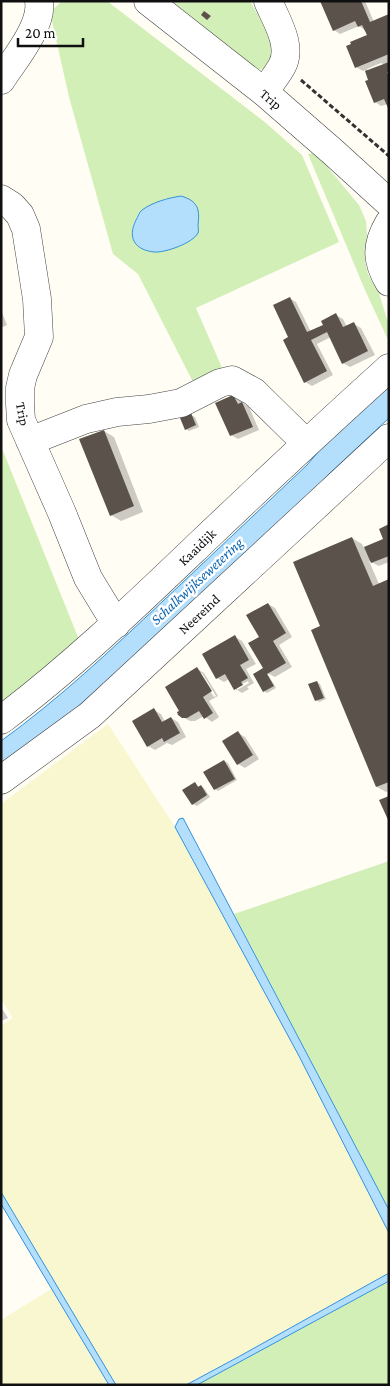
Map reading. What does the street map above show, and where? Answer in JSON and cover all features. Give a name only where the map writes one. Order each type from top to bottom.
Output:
[{"type":"street","points":[[1,80],[31,34],[39,15],[39,1]]},
{"type":"street","name":"Trip","points":[[148,1],[264,92],[389,203]]},
{"type":"street","points":[[264,92],[283,65],[286,51],[268,1]]},
{"type":"street","name":"Trip","points":[[1,199],[12,206],[20,216],[26,229],[37,299],[39,337],[20,388],[22,420],[88,578],[116,624]]},
{"type":"street","points":[[389,223],[381,236],[378,253],[382,270],[389,282]]},
{"type":"street","name":"Kaaidijk","points":[[1,720],[116,624],[306,443],[389,368]]},
{"type":"street","points":[[30,441],[86,419],[117,412],[181,403],[220,383],[232,380],[254,392],[306,443]]},
{"type":"street","name":"Neereind","points":[[1,780],[90,715],[389,438]]},
{"type":"path","points":[[283,65],[389,156]]},
{"type":"shaded area","points":[[108,724],[175,827],[299,1056],[389,1233],[389,1273],[186,1385],[116,1385],[1,1192],[1,1026],[13,1018],[1,999],[1,804]]},
{"type":"shaded area","points":[[51,1289],[109,1385],[1,1385],[1,1320]]},
{"type":"green space","points":[[62,1],[107,1],[266,123],[302,155],[339,242],[196,308],[223,370],[193,382],[138,274],[113,254],[69,97],[50,12]],"holes":[[[181,196],[135,244],[132,234],[134,223],[140,211],[164,199]]]},
{"type":"green space","points":[[163,1],[250,1],[278,53],[269,69],[251,70]]},
{"type":"green space","points":[[315,153],[359,205],[366,221],[365,262],[368,274],[379,293],[389,326],[389,342],[308,154]]},
{"type":"green space","points":[[1,446],[80,642],[1,708]]},
{"type":"green space","points":[[389,861],[389,1210],[234,914]]},
{"type":"green space","points":[[389,1281],[389,1385],[197,1385]]},
{"type":"water","points":[[181,196],[191,200],[197,206],[199,214],[198,233],[195,237],[178,247],[159,252],[147,251],[138,246],[134,242],[132,232],[141,211],[166,199]]},
{"type":"water","name":"Schalkwijksewetering","points":[[389,386],[389,418],[329,474],[281,523],[62,721],[1,766],[1,741],[64,691],[104,656],[307,465],[325,444]]},
{"type":"water","points":[[183,818],[389,1210],[389,1233],[299,1056],[175,827],[179,819]]},
{"type":"water","points":[[1,1192],[116,1385],[109,1385],[1,1204]]},
{"type":"water","points":[[389,1273],[389,1281],[197,1385],[186,1385],[240,1356]]},
{"type":"building","points":[[320,1],[361,1],[370,22],[389,14],[389,54],[355,68],[346,46],[351,44],[350,42],[367,35],[362,25],[358,27],[355,21],[333,31]]},
{"type":"building","points":[[204,11],[211,16],[207,20],[201,15]]},
{"type":"building","points":[[389,62],[389,71],[387,72],[389,76],[389,110],[384,99],[374,103],[365,81],[368,80],[365,71]]},
{"type":"building","points":[[290,297],[307,332],[323,325],[321,321],[336,313],[343,327],[354,322],[368,351],[342,364],[327,332],[311,340],[327,371],[304,383],[283,340],[288,337],[273,305]]},
{"type":"building","points":[[233,395],[238,404],[242,402],[253,427],[230,436],[215,403]]},
{"type":"building","points":[[191,413],[196,425],[185,430],[180,418]]},
{"type":"building","points":[[104,430],[134,506],[110,516],[79,439]]},
{"type":"building","points":[[389,524],[389,556],[371,563],[364,547],[383,539],[379,529]]},
{"type":"building","points":[[352,537],[373,586],[389,579],[389,782],[376,787],[311,630],[320,626],[293,562]]},
{"type":"building","points":[[268,603],[286,633],[273,641],[286,663],[267,674],[274,686],[263,692],[253,674],[263,668],[248,643],[259,637],[246,615]]},
{"type":"building","points":[[235,635],[249,660],[240,665],[248,678],[241,682],[243,685],[234,690],[225,674],[216,679],[202,654]]},
{"type":"building","points":[[197,667],[212,691],[203,697],[213,713],[204,719],[199,711],[187,718],[182,718],[178,715],[177,712],[179,711],[165,687]]},
{"type":"building","points":[[317,681],[324,698],[315,701],[308,684]]},
{"type":"building","points":[[154,708],[162,722],[171,717],[180,733],[164,742],[162,738],[147,747],[132,721]]},
{"type":"building","points":[[238,731],[253,755],[237,765],[222,741]]},
{"type":"building","points":[[224,760],[235,779],[214,790],[203,772]]},
{"type":"building","points":[[195,782],[198,787],[201,785],[207,795],[192,805],[182,790]]},
{"type":"building","points":[[389,796],[389,822],[379,800]]}]
